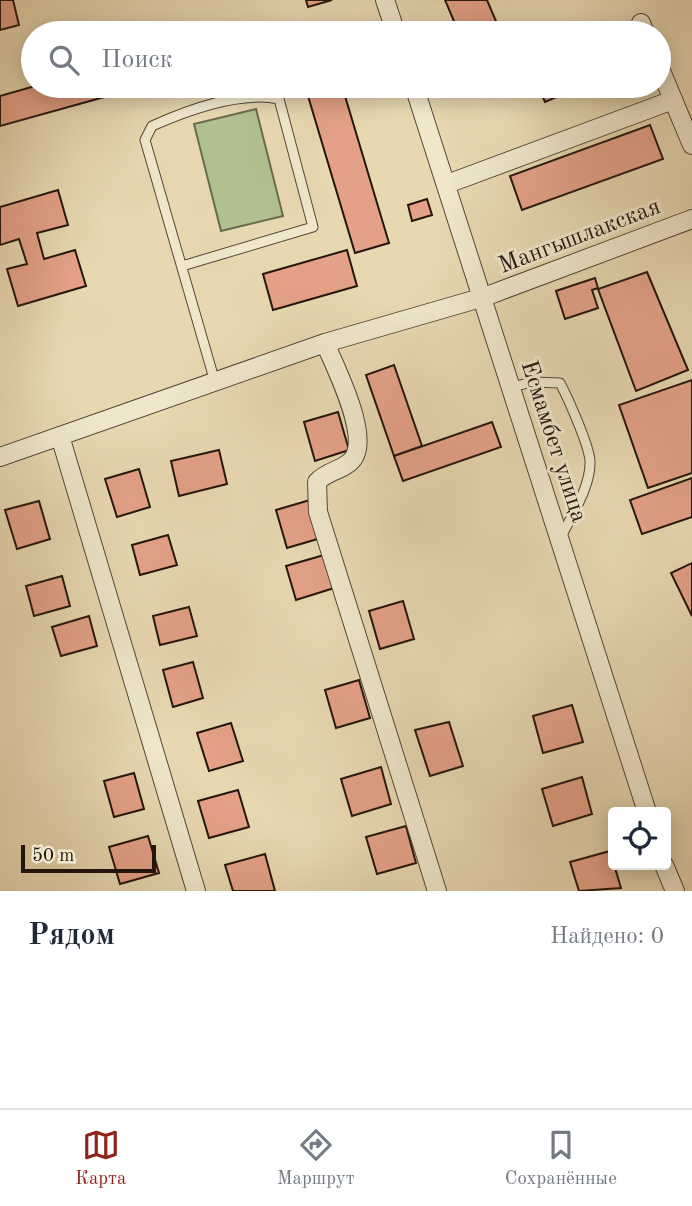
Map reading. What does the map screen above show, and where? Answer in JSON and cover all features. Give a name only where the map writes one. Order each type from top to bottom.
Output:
[{"type":"street","points":[[385,0],[393,21]]},
{"type":"street","points":[[671,95],[692,145]]},
{"type":"street","name":"Есмамбет улица","points":[[418,98],[645,807]]},
{"type":"street","points":[[447,184],[673,100]]},
{"type":"street","name":"Мангышлакская","points":[[0,457],[325,343],[484,297],[692,219]]},
{"type":"street","points":[[325,343],[356,423],[358,447],[351,462],[324,474],[317,482],[318,512],[437,891]]},
{"type":"street","points":[[60,436],[196,891]]},
{"type":"street","points":[[666,870],[675,891]]},
{"type":"lane","points":[[215,382],[145,140],[152,126],[183,112],[246,98]]},
{"type":"lane","points":[[182,266],[313,227],[279,99],[274,98]]},
{"type":"lane","points":[[512,387],[532,382],[559,383],[568,398],[590,461],[582,494],[560,539]]},
{"type":"green space","points":[[256,109],[283,216],[221,231],[194,124]]},
{"type":"building","points":[[0,0],[13,0],[19,25],[0,30]]},
{"type":"building","points":[[306,0],[332,0],[308,7]]},
{"type":"building","points":[[445,0],[487,0],[496,21],[454,21]]},
{"type":"building","points":[[21,90],[21,98],[101,98],[0,126],[0,96]]},
{"type":"building","points":[[309,98],[346,98],[389,243],[355,253]]},
{"type":"building","points":[[650,125],[663,159],[522,210],[510,176]]},
{"type":"building","points":[[58,190],[68,225],[37,233],[44,259],[75,250],[86,286],[18,306],[7,269],[27,264],[19,239],[0,245],[0,207]]},
{"type":"building","points":[[427,199],[432,215],[412,221],[408,205]]},
{"type":"building","points":[[347,250],[357,286],[273,310],[263,274]]},
{"type":"building","points":[[647,272],[688,370],[636,391],[598,289]]},
{"type":"building","points":[[595,278],[598,288],[592,290],[598,308],[565,319],[556,291]]},
{"type":"building","points":[[394,365],[422,446],[394,456],[366,375]]},
{"type":"building","points":[[692,380],[692,473],[648,488],[619,405]]},
{"type":"building","points":[[338,412],[349,450],[315,461],[304,422]]},
{"type":"building","points":[[492,422],[501,447],[403,481],[394,456]]},
{"type":"building","points":[[219,450],[227,484],[179,496],[171,461]]},
{"type":"building","points":[[139,469],[150,507],[117,517],[105,479]]},
{"type":"building","points":[[692,478],[692,517],[642,534],[630,500]]},
{"type":"building","points":[[310,500],[321,538],[287,548],[276,510]]},
{"type":"building","points":[[39,501],[50,539],[17,549],[5,510]]},
{"type":"building","points":[[168,535],[177,565],[140,575],[132,545]]},
{"type":"building","points":[[324,555],[334,588],[296,600],[286,566]]},
{"type":"building","points":[[692,563],[692,616],[671,573]]},
{"type":"building","points":[[62,576],[70,606],[34,616],[26,586]]},
{"type":"building","points":[[403,601],[414,639],[380,649],[369,611]]},
{"type":"building","points":[[189,607],[197,636],[160,645],[153,616]]},
{"type":"building","points":[[89,616],[97,646],[61,656],[52,627]]},
{"type":"building","points":[[193,662],[203,698],[173,707],[163,670]]},
{"type":"building","points":[[359,680],[370,718],[336,728],[325,690]]},
{"type":"building","points":[[572,705],[583,742],[543,753],[533,716]]},
{"type":"building","points":[[449,722],[463,766],[430,776],[415,730]]},
{"type":"building","points":[[231,723],[243,761],[209,771],[197,733]]},
{"type":"building","points":[[381,767],[391,804],[352,816],[341,779]]},
{"type":"building","points":[[134,773],[144,809],[114,817],[104,781]]},
{"type":"building","points":[[582,777],[592,814],[553,826],[542,789]]},
{"type":"building","points":[[238,790],[249,827],[209,838],[198,801]]},
{"type":"building","points":[[406,826],[416,863],[377,874],[366,837]]},
{"type":"building","points":[[148,836],[159,873],[120,884],[109,847]]},
{"type":"building","points":[[608,852],[608,870],[616,870],[621,888],[579,891],[570,862]]},
{"type":"building","points":[[265,854],[275,891],[233,891],[225,865]]}]
